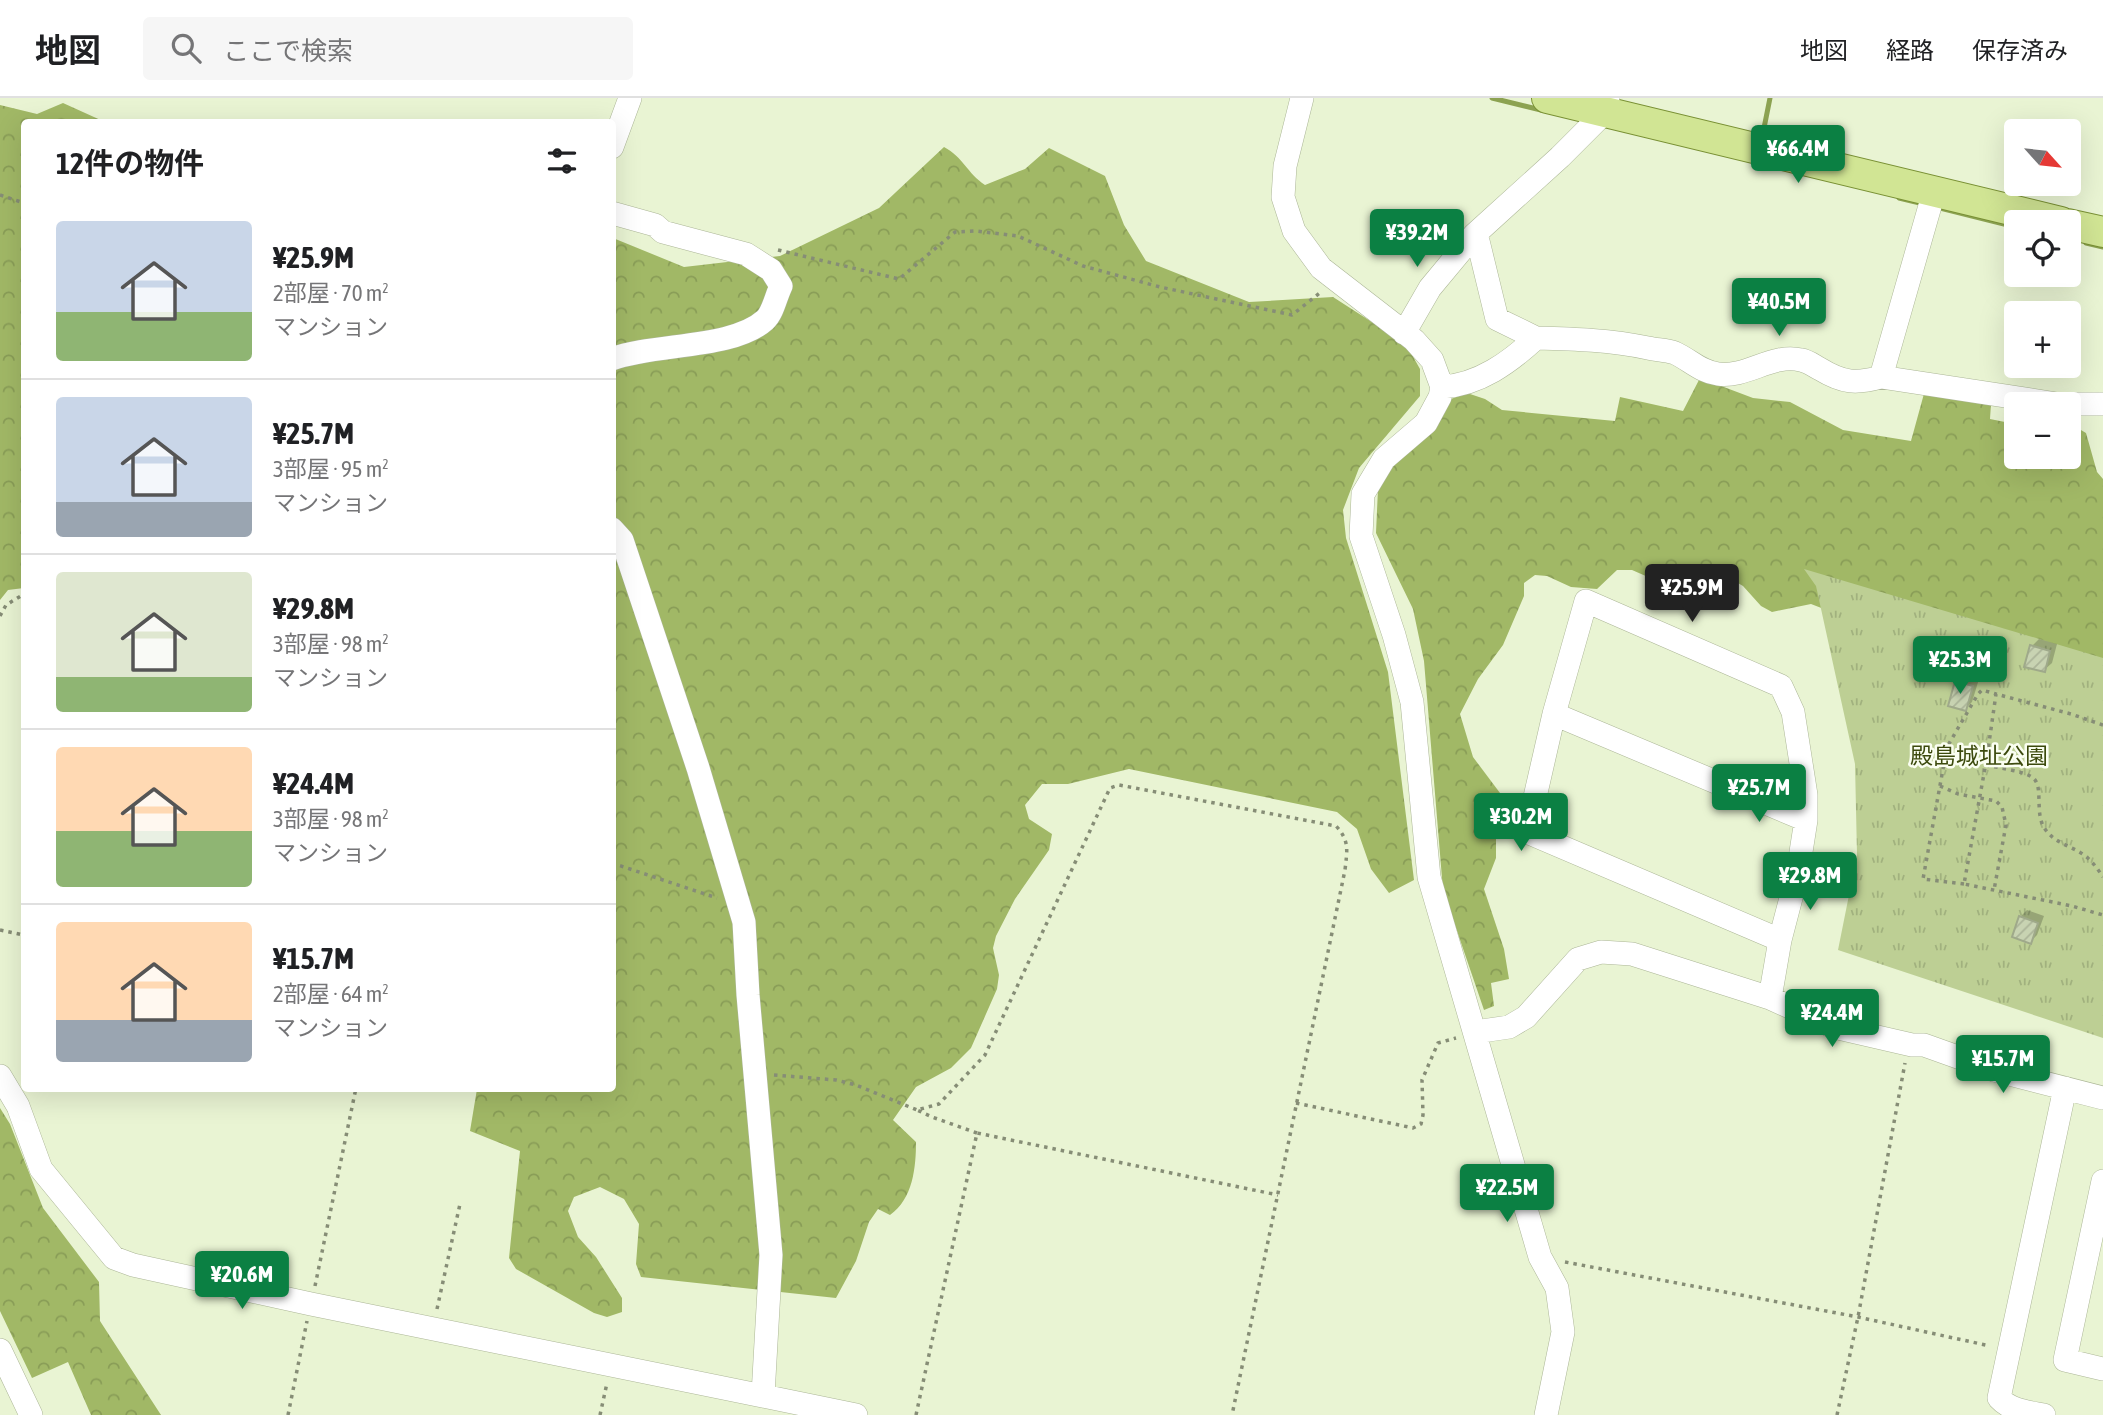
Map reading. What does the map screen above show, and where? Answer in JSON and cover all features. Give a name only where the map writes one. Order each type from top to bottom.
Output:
[{"type":"main road","points":[[1547,98],[1607,105],[1931,202],[2004,213]]},
{"type":"main road","points":[[2081,227],[2103,232]]},
{"type":"street","points":[[616,136],[630,98]]},
{"type":"street","points":[[1303,98],[1285,166],[1283,197],[1294,231],[1321,268],[1405,332],[1432,359],[1442,387],[1440,397],[1426,423],[1384,459],[1363,494],[1361,536],[1394,635],[1412,702],[1429,877],[1540,1257],[1557,1288],[1563,1332],[1546,1415]]},
{"type":"street","points":[[1405,332],[1430,288],[1474,235],[1560,157],[1607,105]]},
{"type":"street","points":[[1881,377],[1931,202]]},
{"type":"street","points":[[616,214],[654,225],[663,232],[746,254],[771,270],[780,286],[766,319],[739,336],[616,358]]},
{"type":"street","points":[[1474,235],[1478,240],[1497,319],[1536,338],[1617,341],[1675,353],[1698,368],[1717,374],[1736,374],[1764,363],[1800,359],[1848,382],[1863,383],[1881,377],[2057,404],[2103,404]]},
{"type":"street","points":[[1442,387],[1459,386],[1489,373],[1520,353],[1536,338]]},
{"type":"street","points":[[616,533],[622,540],[698,768],[744,922],[771,1255],[762,1395]]},
{"type":"street","points":[[1770,998],[1780,940],[1798,871],[1806,820],[1806,795],[1793,712],[1781,687],[1586,601],[1554,714],[1527,832],[1780,940]]},
{"type":"street","points":[[1554,714],[1806,820]]},
{"type":"street","points":[[1475,1032],[1509,1027],[1526,1017],[1578,959],[1601,952],[1632,954],[1770,998],[1834,1027],[1912,1045],[1924,1045],[1994,1070],[2103,1098]]},
{"type":"street","points":[[0,1076],[18,1107],[41,1169],[114,1258],[132,1265],[311,1304],[856,1415]]},
{"type":"street","points":[[2044,1415],[2012,1408],[1999,1398],[2065,1088]]},
{"type":"street","points":[[2103,1181],[2095,1253],[2065,1360],[2103,1369]]},
{"type":"street","points":[[0,1350],[30,1415]]},
{"type":"path","points":[[0,195],[21,202]]},
{"type":"path","points":[[772,248],[900,279],[955,232],[976,231],[1018,236],[1083,266],[1160,288],[1292,315],[1337,280]]},
{"type":"path","points":[[0,616],[6,605],[21,596]]},
{"type":"path","points":[[2103,725],[1982,690],[1948,747],[1923,879],[1964,884],[2103,915]]},
{"type":"path","points":[[1964,884],[1996,694]]},
{"type":"path","points":[[1986,765],[2031,776],[2037,781],[2038,814],[2044,829],[2057,841],[2083,854],[2103,877]]},
{"type":"path","points":[[917,1110],[939,1104],[985,1055],[1110,788],[1119,785],[1336,826],[1345,835],[1345,870],[1232,1415]]},
{"type":"path","points":[[1939,785],[1958,794],[1996,801],[2002,807],[2006,825],[1994,890]]},
{"type":"path","points":[[616,864],[739,905]]},
{"type":"path","points":[[0,930],[21,934]]},
{"type":"path","points":[[1296,1103],[1413,1128],[1421,1124],[1422,1080],[1438,1043],[1475,1032]]},
{"type":"path","points":[[1837,1415],[1858,1317],[1904,1065],[1912,1045]]},
{"type":"path","points":[[756,1074],[836,1080],[856,1085],[977,1133],[1278,1195]]},
{"type":"path","points":[[288,1415],[355,1092]]},
{"type":"path","points":[[916,1415],[977,1133]]},
{"type":"path","points":[[433,1328],[460,1204]]},
{"type":"path","points":[[1540,1257],[1858,1317],[2009,1350]]},
{"type":"path","points":[[600,1415],[611,1365]]},
{"type":"green space","points":[[63,103],[98,119],[21,119],[21,588],[8,590],[0,600],[0,105],[37,114]]},
{"type":"green space","points":[[944,147],[956,155],[985,185],[1025,169],[1049,148],[1105,176],[1124,225],[1146,261],[1249,302],[1333,297],[1406,344],[1420,369],[1420,396],[1359,468],[1343,510],[1346,538],[1388,672],[1414,880],[1389,893],[1371,869],[1357,829],[1337,812],[1129,769],[1068,784],[1042,784],[1025,805],[1029,819],[1052,834],[1049,850],[1015,899],[996,936],[993,948],[999,975],[997,989],[971,1048],[951,1068],[916,1087],[893,1120],[916,1142],[912,1182],[898,1208],[890,1215],[878,1209],[869,1222],[856,1261],[836,1298],[641,1277],[636,1264],[639,1224],[624,1199],[600,1187],[574,1197],[568,1211],[578,1237],[596,1257],[622,1298],[622,1312],[607,1317],[594,1313],[516,1269],[509,1258],[520,1151],[470,1131],[476,1092],[616,1092],[616,239],[684,267],[780,256],[879,208]]},
{"type":"green space","points":[[1700,378],[1753,398],[1790,402],[1843,430],[1911,441],[1925,390],[1991,404],[1990,419],[2004,422],[2004,469],[2081,469],[2081,430],[2086,433],[2097,472],[2103,479],[2103,717],[1811,604],[1772,612],[1761,606],[1743,586],[1707,565],[1694,570],[1671,587],[1632,570],[1617,570],[1597,589],[1571,587],[1547,576],[1535,575],[1524,583],[1524,596],[1503,645],[1478,679],[1460,714],[1473,757],[1506,801],[1496,837],[1496,858],[1484,889],[1504,949],[1509,979],[1491,983],[1494,1006],[1484,1010],[1443,890],[1424,661],[1413,609],[1376,533],[1378,489],[1387,468],[1437,423],[1451,399],[1467,393],[1485,399],[1502,410],[1615,421],[1620,397],[1683,411]]},
{"type":"green space","name":"殿島城址公園","points":[[1804,569],[2103,658],[2103,1038],[1838,950],[1857,855],[1855,764],[1816,586]]},
{"type":"green space","points":[[0,1108],[10,1124],[43,1208],[99,1282],[100,1321],[161,1415],[91,1415],[68,1362],[32,1378],[0,1311]]},
{"type":"building","points":[[2030,645],[2050,651],[2045,672],[2024,667]]},
{"type":"building","points":[[1955,681],[1973,686],[1966,711],[1948,706]]},
{"type":"building","points":[[2019,916],[2038,923],[2031,944],[2012,937]]},
{"type":"waterway","points":[[1492,98],[1541,110]]},
{"type":"waterway","points":[[1763,133],[1770,98]]},
{"type":"waterway","points":[[1899,198],[1924,204]]},
{"type":"waterway","points":[[1936,207],[2004,224]]},
{"type":"waterway","points":[[2086,243],[2103,247]]}]
